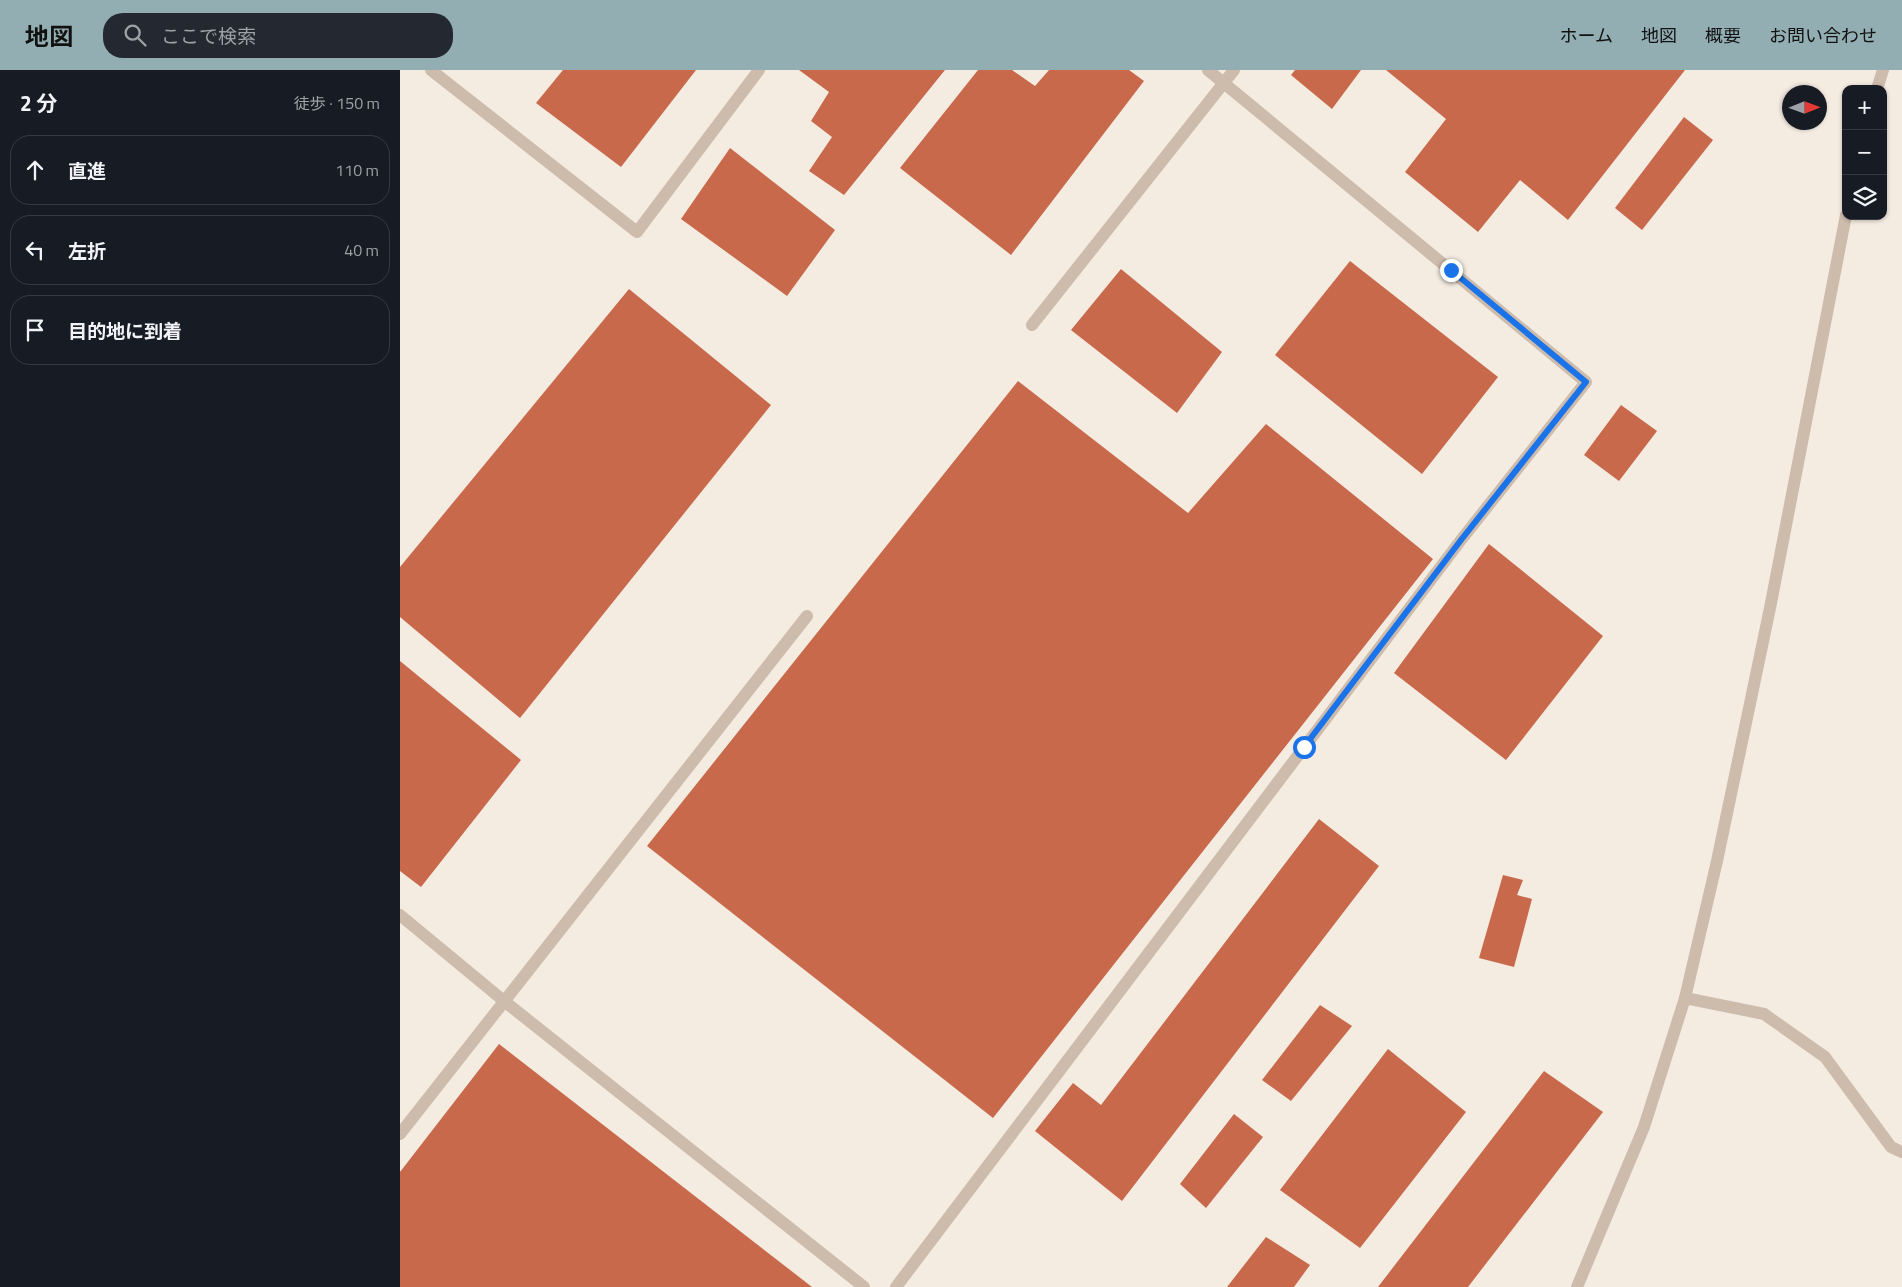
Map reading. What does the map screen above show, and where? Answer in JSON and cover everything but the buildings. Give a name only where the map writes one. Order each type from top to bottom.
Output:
[{"type":"street","points":[[431,70],[637,232],[759,70]]},
{"type":"street","points":[[896,1287],[1455,548],[1586,382],[1208,70]]},
{"type":"street","points":[[1032,325],[1234,70]]},
{"type":"street","points":[[1878,85],[1883,70]]},
{"type":"street","points":[[1577,1287],[1644,1126],[1685,998],[1717,861],[1770,608],[1845,220]]},
{"type":"street","points":[[400,1134],[806,616]]},
{"type":"street","points":[[400,915],[504,1001],[864,1287]]},
{"type":"street","points":[[1685,998],[1764,1014],[1825,1057],[1891,1147],[1902,1152]]},
{"type":"route","points":[[1304,747],[1461,540],[1586,382],[1451,270]]}]
